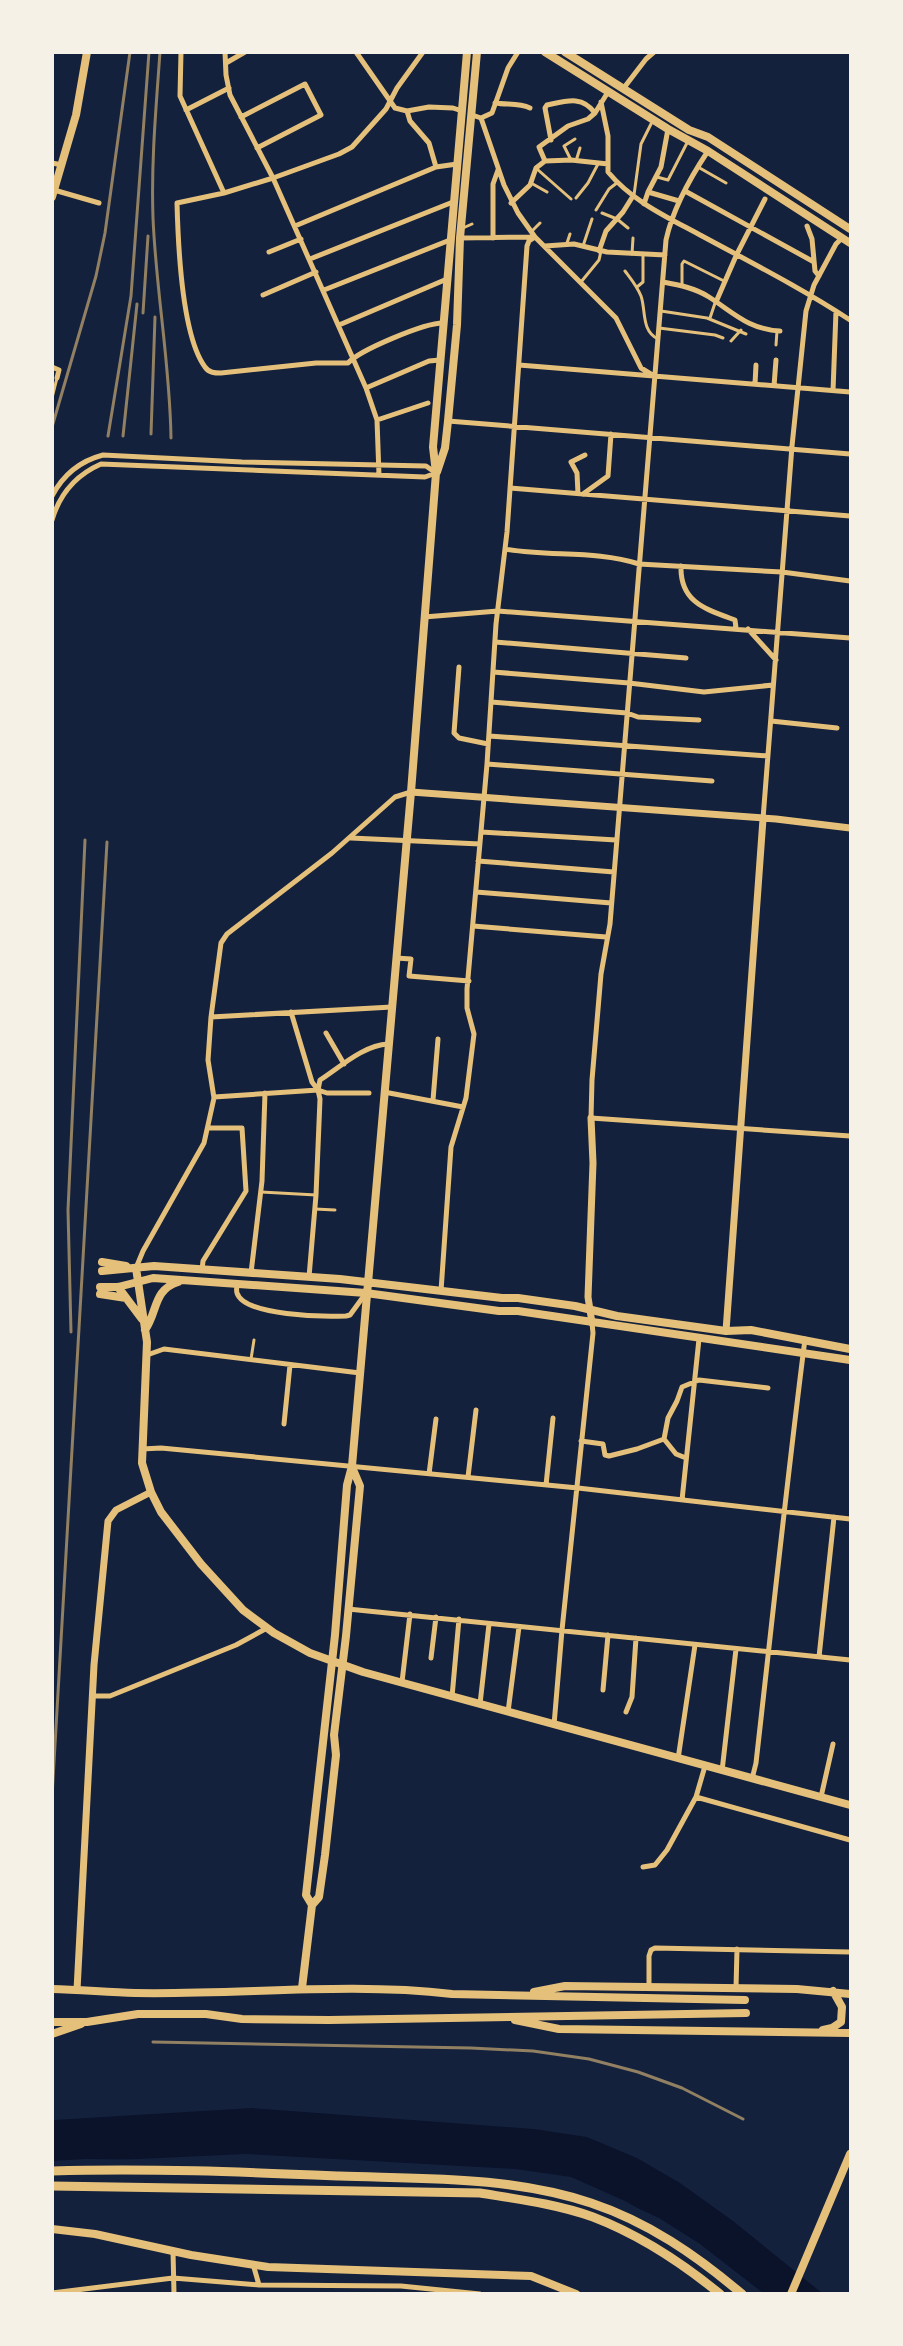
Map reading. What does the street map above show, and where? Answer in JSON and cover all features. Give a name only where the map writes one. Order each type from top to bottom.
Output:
[{"type":"highway","points":[[52,2171],[199,2171],[434,2178],[540,2189],[594,2204],[643,2224],[683,2248],[742,2294]]},
{"type":"highway","points":[[52,2186],[480,2193],[544,2204],[592,2217],[638,2237],[684,2265],[720,2294]]},
{"type":"main road","points":[[53,193],[76,115],[87,52]]},
{"type":"main road","points":[[312,1905],[306,1895],[347,1485],[352,1466],[407,840],[436,473],[433,447],[467,52]]},
{"type":"main road","points":[[436,473],[445,448],[448,421],[477,52]]},
{"type":"main road","points":[[545,52],[850,243]]},
{"type":"main road","points":[[565,52],[689,130],[708,137],[774,178],[850,230]]},
{"type":"main road","points":[[767,190],[774,178]]},
{"type":"main road","points":[[102,1267],[136,1269],[154,1266],[367,1281],[441,1292],[518,1298],[617,1316],[726,1331],[751,1330],[850,1348]]},
{"type":"main road","points":[[136,1269],[147,1355],[143,1467],[151,1492],[165,1518],[201,1564],[243,1610],[267,1628],[310,1653],[342,1665],[705,1767],[850,1805]]},
{"type":"main road","points":[[126,1298],[100,1290],[153,1278],[366,1293],[498,1311],[518,1311],[850,1360]]},
{"type":"main road","points":[[145,1330],[153,1318],[156,1302],[162,1290],[182,1281]]},
{"type":"main road","points":[[118,1287],[143,1320]]},
{"type":"main road","points":[[302,1989],[312,1905],[319,1897],[326,1855],[336,1755],[334,1735],[360,1486],[352,1466]]},
{"type":"main road","points":[[516,1995],[565,1986],[736,1988],[833,1991],[850,1994]]},
{"type":"main road","points":[[52,1989],[136,1993],[412,1989],[452,1994],[745,2000]]},
{"type":"main road","points":[[814,2032],[832,2028],[841,2022],[842,2007],[833,1991]]},
{"type":"main road","points":[[52,2022],[87,2022],[138,2014],[206,2014],[242,2019],[329,2020],[746,2013]]},
{"type":"main road","points":[[500,2016],[559,2029],[850,2033]]},
{"type":"main road","points":[[52,2034],[87,2022]]},
{"type":"main road","points":[[791,2294],[849,2158]]},
{"type":"main road","points":[[52,2229],[95,2234],[173,2251],[254,2264],[531,2276],[576,2294]]},
{"type":"street","points":[[181,52],[180,96],[224,192]]},
{"type":"street","points":[[225,52],[230,95],[273,178],[366,388],[377,420],[380,475]]},
{"type":"street","points":[[226,63],[245,52]]},
{"type":"street","points":[[356,52],[395,108],[407,111],[429,107],[453,108],[462,111]]},
{"type":"street","points":[[423,52],[389,101],[386,109],[352,147],[273,178],[177,203],[177,243],[189,329],[205,368],[209,372],[221,373],[316,363],[348,363],[353,357],[430,324],[443,323]]},
{"type":"street","points":[[472,115],[481,118],[492,112],[508,68],[518,52]]},
{"type":"street","points":[[623,89],[654,52]]},
{"type":"street","points":[[241,117],[304,84],[321,115],[257,148]]},
{"type":"street","points":[[186,110],[229,88]]},
{"type":"street","points":[[545,161],[539,147],[568,126],[587,120],[595,113],[608,92]]},
{"type":"street","points":[[551,140],[545,108],[548,105],[573,100],[586,103],[595,113]]},
{"type":"street","points":[[601,102],[608,136],[608,174],[618,183],[670,221],[811,294],[850,320]]},
{"type":"street","points":[[495,103],[512,106],[520,104],[530,108]]},
{"type":"street","points":[[407,111],[410,121],[429,143],[436,167]]},
{"type":"street","points":[[481,118],[511,203],[533,234],[616,318],[641,368],[655,376]]},
{"type":"street","points":[[644,204],[661,167],[668,129]]},
{"type":"street","points":[[554,1725],[593,1333],[588,1297],[593,1163],[592,1080],[606,937],[610,924],[665,255],[670,221],[708,152]]},
{"type":"street","points":[[511,203],[531,183],[536,168],[545,161],[574,160],[608,164]]},
{"type":"street","points":[[52,163],[62,165]]},
{"type":"street","points":[[295,226],[436,167],[457,164]]},
{"type":"street","points":[[492,238],[493,184],[498,170]]},
{"type":"street","points":[[648,192],[679,201]]},
{"type":"street","points":[[684,192],[814,261]]},
{"type":"street","points":[[53,193],[99,203]]},
{"type":"street","points":[[600,251],[605,232],[633,196]]},
{"type":"street","points":[[716,302],[765,199]]},
{"type":"street","points":[[310,259],[453,202]]},
{"type":"street","points":[[807,226],[812,239],[815,271],[819,276]]},
{"type":"street","points":[[461,233],[492,238],[533,234]]},
{"type":"street","points":[[441,1292],[451,1147],[466,1098],[474,1034],[467,1008],[467,989],[487,764],[495,642],[506,549],[527,246],[533,234]]},
{"type":"street","points":[[726,1331],[791,450],[806,311],[819,276],[836,243],[842,238]]},
{"type":"street","points":[[269,252],[301,239]]},
{"type":"street","points":[[324,290],[450,240]]},
{"type":"street","points":[[545,246],[566,244],[600,251],[665,255]]},
{"type":"street","points":[[263,296],[316,272]]},
{"type":"street","points":[[339,325],[447,279]]},
{"type":"street","points":[[663,282],[682,285],[716,302],[756,328],[779,331]]},
{"type":"street","points":[[833,391],[836,311]]},
{"type":"street","points":[[366,388],[429,361],[440,360]]},
{"type":"street","points":[[774,386],[776,360]]},
{"type":"street","points":[[519,365],[850,392]]},
{"type":"street","points":[[755,384],[756,365]]},
{"type":"street","points":[[52,367],[59,370],[57,378]]},
{"type":"street","points":[[377,420],[428,403]]},
{"type":"street","points":[[448,421],[850,454]]},
{"type":"street","points":[[581,494],[608,476],[611,434]]},
{"type":"street","points":[[52,496],[66,475],[83,463],[103,455],[242,462],[426,466],[436,473]]},
{"type":"street","points":[[581,494],[577,473],[571,462],[585,455]]},
{"type":"street","points":[[52,520],[59,502],[76,478],[101,464],[425,477],[436,473]]},
{"type":"street","points":[[510,488],[850,516]]},
{"type":"street","points":[[506,549],[529,553],[625,559],[639,564],[782,572],[850,581]]},
{"type":"street","points":[[681,566],[684,590],[698,604],[735,620],[736,628]]},
{"type":"street","points":[[424,617],[498,611],[850,638]]},
{"type":"street","points":[[748,629],[776,660]]},
{"type":"street","points":[[495,642],[686,658]]},
{"type":"street","points":[[459,667],[454,733],[459,738],[488,744]]},
{"type":"street","points":[[493,672],[629,683],[704,692],[774,685]]},
{"type":"street","points":[[491,702],[627,713],[638,717],[699,720]]},
{"type":"street","points":[[771,721],[837,728]]},
{"type":"street","points":[[489,736],[768,756]]},
{"type":"street","points":[[487,764],[712,781]]},
{"type":"street","points":[[136,1269],[143,1251],[204,1143],[208,1128],[214,1097],[208,1060],[211,1017],[221,943],[227,934],[351,838],[395,796],[411,792],[483,799],[619,807],[850,828]]},
{"type":"street","points":[[481,832],[616,840]]},
{"type":"street","points":[[351,838],[480,843]]},
{"type":"street","points":[[478,861],[614,872]]},
{"type":"street","points":[[476,892],[611,903]]},
{"type":"street","points":[[473,926],[606,937]]},
{"type":"street","points":[[396,958],[411,959],[409,976],[469,981]]},
{"type":"street","points":[[211,1017],[392,1007]]},
{"type":"street","points":[[291,1012],[312,1082],[318,1090]]},
{"type":"street","points":[[326,1033],[344,1064]]},
{"type":"street","points":[[433,1100],[438,1039]]},
{"type":"street","points":[[309,1276],[316,1195],[320,1080],[371,1047],[388,1044]]},
{"type":"street","points":[[214,1097],[318,1090],[327,1093],[369,1093]]},
{"type":"street","points":[[384,1092],[463,1107]]},
{"type":"street","points":[[251,1273],[261,1192],[265,1093]]},
{"type":"street","points":[[591,1118],[850,1136]]},
{"type":"street","points":[[202,1270],[203,1261],[246,1191],[242,1128],[208,1128]]},
{"type":"street","points":[[237,1284],[239,1297],[274,1313],[351,1315],[366,1293]]},
{"type":"street","points":[[682,1500],[699,1339]]},
{"type":"street","points":[[752,1779],[756,1763],[785,1512],[790,1447],[805,1339]]},
{"type":"street","points":[[147,1355],[164,1349],[360,1373]]},
{"type":"street","points":[[284,1424],[290,1365]]},
{"type":"street","points":[[686,1458],[676,1454],[664,1439],[668,1418],[682,1387],[699,1380],[768,1388]]},
{"type":"street","points":[[468,1477],[476,1410]]},
{"type":"street","points":[[546,1485],[553,1418]]},
{"type":"street","points":[[429,1474],[436,1419]]},
{"type":"street","points":[[581,1441],[603,1444],[604,1455],[609,1456],[664,1439]]},
{"type":"street","points":[[142,1449],[161,1448],[468,1477],[850,1519]]},
{"type":"street","points":[[77,1990],[93,1696],[108,1521],[116,1510],[151,1492]]},
{"type":"street","points":[[819,1657],[834,1517]]},
{"type":"street","points":[[348,1609],[850,1660]]},
{"type":"street","points":[[402,1682],[410,1614]]},
{"type":"street","points":[[431,1658],[436,1617]]},
{"type":"street","points":[[452,1697],[459,1619]]},
{"type":"street","points":[[480,1704],[489,1624]]},
{"type":"street","points":[[508,1712],[519,1627]]},
{"type":"street","points":[[93,1696],[110,1696],[236,1645],[267,1628]]},
{"type":"street","points":[[603,1690],[608,1635]]},
{"type":"street","points":[[626,1712],[632,1697],[636,1638]]},
{"type":"street","points":[[678,1759],[695,1646]]},
{"type":"street","points":[[722,1771],[736,1649]]},
{"type":"street","points":[[821,1797],[833,1744]]},
{"type":"street","points":[[643,1867],[655,1864],[662,1858],[696,1797],[705,1767]]},
{"type":"street","points":[[696,1797],[850,1840]]},
{"type":"street","points":[[649,1987],[649,1956],[651,1950],[660,1948],[848,1952]]},
{"type":"street","points":[[736,1988],[737,1949]]},
{"type":"street","points":[[173,2251],[174,2294]]},
{"type":"street","points":[[254,2264],[259,2285]]},
{"type":"street","points":[[52,2294],[173,2278],[259,2285],[401,2286],[480,2294]]},
{"type":"lane","points":[[633,196],[640,146],[653,120]]},
{"type":"lane","points":[[575,139],[564,145],[574,160],[580,148]]},
{"type":"lane","points":[[655,176],[669,180],[688,141]]},
{"type":"lane","points":[[576,198],[588,183],[598,164]]},
{"type":"lane","points":[[698,167],[726,183]]},
{"type":"lane","points":[[536,168],[571,199]]},
{"type":"lane","points":[[531,183],[547,192]]},
{"type":"lane","points":[[596,210],[610,188],[618,183]]},
{"type":"lane","points":[[602,213],[617,219],[628,228]]},
{"type":"lane","points":[[583,246],[592,219]]},
{"type":"lane","points":[[533,234],[540,223]]},
{"type":"lane","points":[[461,233],[472,224]]},
{"type":"lane","points":[[566,244],[570,234]]},
{"type":"lane","points":[[632,254],[633,238]]},
{"type":"lane","points":[[581,282],[599,260],[600,251]]},
{"type":"lane","points":[[637,287],[643,283],[643,254]]},
{"type":"lane","points":[[682,285],[682,264],[686,261],[725,281]]},
{"type":"lane","points":[[625,271],[637,287],[642,299],[646,324],[652,335],[658,339]]},
{"type":"lane","points":[[710,318],[716,302]]},
{"type":"lane","points":[[661,311],[710,318],[746,334]]},
{"type":"lane","points":[[659,328],[723,338]]},
{"type":"lane","points":[[731,341],[741,330]]},
{"type":"lane","points":[[776,345],[779,331]]},
{"type":"lane","points":[[52,398],[57,378]]},
{"type":"lane","points":[[261,1192],[316,1195]]},
{"type":"lane","points":[[315,1209],[335,1210]]},
{"type":"lane","points":[[251,1360],[254,1340]]},
{"type":"water","points":[[252,2108],[534,2129],[587,2137],[637,2158],[680,2183],[733,2221],[822,2293],[760,2293],[680,2233],[625,2201],[571,2177],[515,2169],[245,2154],[53,2163],[53,2120]]},
{"type":"pier","points":[[170,2160],[52,2166],[53,2161]]},
{"type":"pier","points":[[594,2190],[659,2218],[700,2244],[763,2293],[755,2294],[678,2236],[624,2203]]},
{"type":"railway","points":[[52,427],[96,276],[105,233],[130,52]]},
{"type":"railway","points":[[108,436],[131,296],[149,52]]},
{"type":"railway","points":[[160,52],[153,156],[153,218],[171,438]]},
{"type":"railway","points":[[143,313],[148,236]]},
{"type":"railway","points":[[123,436],[137,304]]},
{"type":"railway","points":[[151,434],[155,317]]},
{"type":"railway","points":[[71,1332],[68,1210],[85,840]]},
{"type":"railway","points":[[52,1797],[107,842]]},
{"type":"railway","points":[[153,2042],[533,2051],[589,2059],[638,2072],[682,2088],[743,2119]]}]
